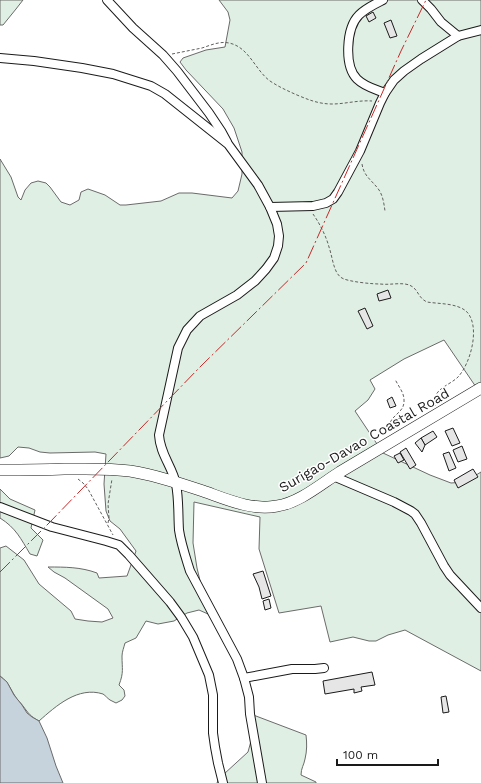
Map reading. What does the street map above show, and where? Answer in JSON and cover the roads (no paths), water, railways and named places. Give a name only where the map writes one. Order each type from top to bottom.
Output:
[{"type":"highway","name":"Surigao-Davao Coastal Road","points":[[0,470],[116,469],[148,474],[238,503],[256,507],[283,505],[292,502],[311,491],[333,476],[481,388]]},
{"type":"street","points":[[107,0],[133,28],[163,55],[177,71],[209,113],[228,144],[258,185],[278,224],[278,246],[274,258],[266,269],[255,281],[237,295],[200,316],[187,330],[178,348],[159,435],[161,448],[176,482],[179,506],[179,529],[190,571],[237,659],[244,678],[249,697],[250,714],[262,783]]},
{"type":"street","points":[[383,0],[371,5],[359,15],[353,23],[348,49],[351,66],[356,78],[368,87],[385,92]]},
{"type":"street","points":[[422,0],[441,22],[458,36]]},
{"type":"street","points":[[270,207],[320,205],[333,199],[360,151],[385,92],[394,80],[427,55],[458,36],[481,30]]},
{"type":"street","points":[[0,58],[82,68],[135,80],[165,94],[228,144]]},
{"type":"street","points":[[333,476],[394,502],[415,514],[421,522],[446,570],[481,608]]},
{"type":"street","points":[[0,507],[52,527],[119,545],[181,617],[200,652],[212,685],[214,695],[214,747],[223,783]]},
{"type":"street","points":[[244,678],[292,669],[324,668]]}]
